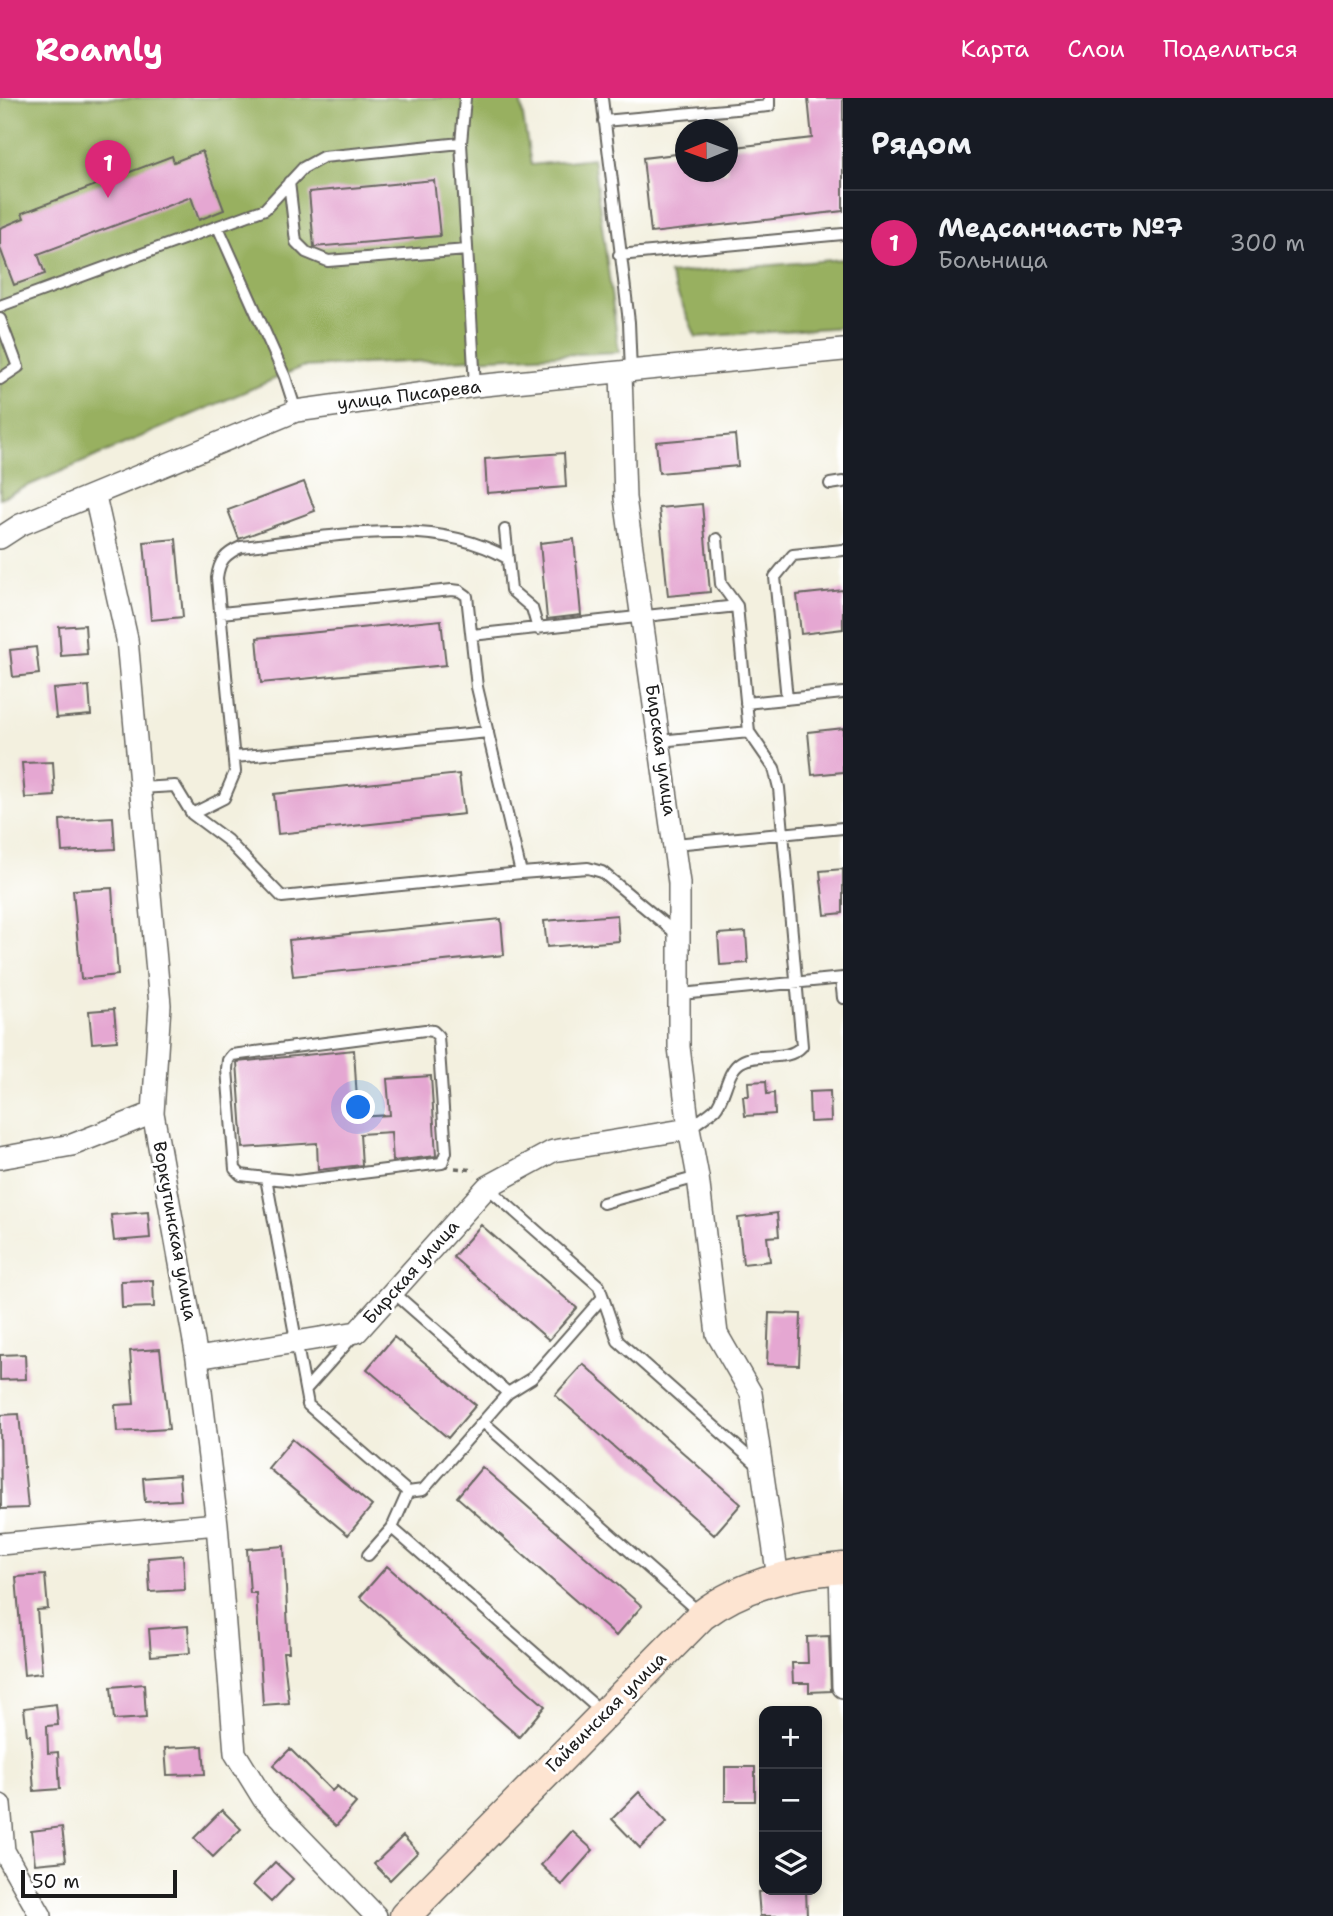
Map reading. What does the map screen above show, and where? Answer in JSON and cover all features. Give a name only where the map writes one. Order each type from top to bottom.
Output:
[{"type":"main road","name":"Гайвинская улица","points":[[405,1916],[702,1615],[722,1600],[778,1578],[841,1568]]},
{"type":"street","name":"улица Писарева","points":[[0,538],[20,525],[296,411],[475,386],[843,350]]},
{"type":"street","name":"Бирская улица","points":[[626,373],[625,498],[675,844],[681,937],[680,1047],[689,1129],[698,1177],[717,1334],[751,1394],[778,1578]]},
{"type":"street","name":"Воркутинская улица","points":[[95,496],[127,639],[160,1004],[153,1112],[197,1358],[217,1524],[235,1754],[264,1800],[376,1916]]},
{"type":"street","points":[[0,1158],[72,1144],[153,1112]]},
{"type":"street","name":"Бирская улица","points":[[197,1358],[357,1332],[485,1181],[553,1151],[689,1129]]},
{"type":"street","points":[[0,1544],[217,1524]]},
{"type":"street","points":[[841,1568],[843,1687]]},
{"type":"street","points":[[0,1805],[4,1851],[41,1916]]},
{"type":"lane","points":[[465,98],[461,143],[475,386]]},
{"type":"lane","points":[[602,98],[619,255],[626,373]]},
{"type":"lane","points":[[604,121],[769,106],[769,98]]},
{"type":"lane","points":[[0,306],[265,209],[311,161],[323,157],[461,143]]},
{"type":"lane","points":[[289,182],[296,242],[317,257],[341,261],[467,250]]},
{"type":"lane","points":[[218,227],[285,377],[296,411]]},
{"type":"lane","points":[[619,255],[843,234]]},
{"type":"lane","points":[[0,319],[18,367],[0,379]]},
{"type":"lane","points":[[830,484],[843,482]]},
{"type":"lane","points":[[505,530],[511,590],[532,608],[538,629]]},
{"type":"lane","points":[[192,814],[224,798],[235,772],[219,565],[228,553],[241,547],[368,534],[436,534],[489,547],[508,558]]},
{"type":"lane","points":[[689,1129],[716,1107],[736,1065],[743,1060],[787,1055],[802,1046],[777,777],[749,732],[737,606],[721,584],[716,539]]},
{"type":"lane","points":[[787,699],[775,577],[793,555],[843,550]]},
{"type":"lane","points":[[221,613],[452,590],[467,596],[477,687],[521,873]]},
{"type":"lane","points":[[472,635],[737,606]]},
{"type":"lane","points":[[746,703],[843,693]]},
{"type":"lane","points":[[235,757],[488,732]]},
{"type":"lane","points":[[660,741],[749,732]]},
{"type":"lane","points":[[140,788],[175,786],[192,814],[227,840],[282,897],[588,868],[602,872],[681,937]]},
{"type":"lane","points":[[675,844],[843,828]]},
{"type":"lane","points":[[681,994],[842,978],[843,998]]},
{"type":"lane","points":[[433,1031],[439,1045],[446,1152],[443,1161],[297,1181],[266,1178],[242,1175],[235,1169],[227,1069],[232,1055],[433,1031]]},
{"type":"lane","points":[[603,1203],[698,1177]]},
{"type":"lane","points":[[266,1178],[308,1405],[408,1492],[423,1490],[508,1393],[532,1378],[603,1297]]},
{"type":"lane","points":[[485,1181],[599,1286],[618,1341],[762,1468]]},
{"type":"lane","points":[[393,1292],[508,1393]]},
{"type":"lane","points":[[306,1389],[357,1332]]},
{"type":"lane","points":[[483,1422],[702,1615]]},
{"type":"lane","points":[[368,1555],[392,1528],[408,1492]]},
{"type":"lane","points":[[392,1528],[604,1714]]},
{"type":"path","points":[[443,1161],[451,1168],[477,1170],[485,1181]]},
{"type":"green space","points":[[0,98],[520,98],[531,165],[593,158],[619,352],[302,367],[0,498]]},
{"type":"green space","points":[[843,259],[843,327],[696,337],[669,274]]},
{"type":"building","points":[[808,98],[843,98],[843,211],[651,233],[643,158],[675,154],[675,182],[738,182],[738,147],[812,138]]},
{"type":"building","points":[[202,151],[224,210],[199,220],[191,197],[38,254],[45,274],[14,285],[0,248],[0,228],[24,218],[22,213],[172,156],[174,162]]},
{"type":"building","points":[[434,180],[440,236],[314,247],[309,192]]},
{"type":"building","points":[[735,435],[738,466],[659,473],[656,442]]},
{"type":"building","points":[[564,453],[566,487],[487,493],[485,459]]},
{"type":"building","points":[[304,482],[315,511],[239,539],[228,510]]},
{"type":"building","points":[[702,504],[710,592],[668,596],[659,508]]},
{"type":"building","points":[[176,539],[183,617],[151,620],[144,542]]},
{"type":"building","points":[[574,539],[581,615],[547,619],[540,543]]},
{"type":"building","points":[[843,590],[843,629],[801,634],[797,595]]},
{"type":"building","points":[[441,620],[446,665],[261,683],[257,638]]},
{"type":"building","points":[[85,625],[87,654],[61,656],[59,627]]},
{"type":"building","points":[[36,647],[39,674],[13,677],[10,650]]},
{"type":"building","points":[[89,686],[91,715],[56,718],[53,689]]},
{"type":"building","points":[[843,728],[843,772],[812,775],[808,732]]},
{"type":"building","points":[[53,762],[55,796],[25,798],[22,763]]},
{"type":"building","points":[[459,774],[464,814],[278,834],[274,794]]},
{"type":"building","points":[[113,817],[115,849],[62,852],[60,820]]},
{"type":"building","points":[[843,869],[843,913],[825,915],[820,871]]},
{"type":"building","points":[[112,888],[118,975],[81,979],[73,890]]},
{"type":"building","points":[[617,915],[619,941],[547,947],[544,921]]},
{"type":"building","points":[[501,919],[504,955],[293,976],[289,940]]},
{"type":"building","points":[[746,932],[748,963],[720,965],[718,934]]},
{"type":"building","points":[[114,1009],[117,1041],[92,1043],[89,1011]]},
{"type":"building","points":[[354,1050],[358,1117],[390,1115],[387,1079],[431,1076],[436,1156],[393,1161],[391,1132],[360,1134],[362,1165],[318,1170],[317,1143],[243,1148],[237,1062]]},
{"type":"building","points":[[766,1081],[767,1094],[774,1093],[775,1114],[745,1116],[743,1096],[749,1096],[748,1082]]},
{"type":"building","points":[[830,1091],[831,1121],[810,1122],[809,1092]]},
{"type":"building","points":[[148,1212],[150,1238],[114,1241],[111,1215]]},
{"type":"building","points":[[777,1213],[779,1236],[767,1237],[770,1261],[743,1264],[738,1218]]},
{"type":"building","points":[[481,1225],[577,1308],[549,1340],[453,1257]]},
{"type":"building","points":[[153,1280],[154,1307],[122,1308],[121,1281]]},
{"type":"building","points":[[769,1313],[801,1314],[799,1365],[767,1364]]},
{"type":"building","points":[[394,1337],[476,1405],[448,1438],[367,1369]]},
{"type":"building","points":[[160,1349],[169,1429],[117,1432],[115,1405],[134,1404],[130,1351]]},
{"type":"building","points":[[25,1354],[26,1379],[0,1380],[0,1355]]},
{"type":"building","points":[[583,1364],[741,1504],[714,1535],[555,1395]]},
{"type":"building","points":[[19,1414],[28,1508],[1,1509],[0,1415]]},
{"type":"building","points":[[292,1439],[372,1506],[348,1535],[268,1468]]},
{"type":"building","points":[[482,1467],[642,1606],[616,1636],[457,1497]]},
{"type":"building","points":[[179,1475],[181,1500],[145,1502],[143,1478]]},
{"type":"building","points":[[284,1546],[289,1652],[283,1652],[289,1703],[263,1705],[256,1593],[250,1593],[247,1549]]},
{"type":"building","points":[[183,1555],[185,1590],[150,1592],[148,1558]]},
{"type":"building","points":[[387,1566],[545,1706],[519,1737],[360,1597]]},
{"type":"building","points":[[45,1575],[48,1609],[37,1610],[42,1673],[24,1675],[16,1577]]},
{"type":"building","points":[[188,1626],[190,1653],[151,1656],[149,1629]]},
{"type":"building","points":[[829,1636],[831,1691],[809,1692],[809,1683],[793,1683],[792,1663],[808,1663],[807,1637]]},
{"type":"building","points":[[144,1684],[146,1718],[114,1720],[111,1687]]},
{"type":"building","points":[[56,1704],[58,1725],[47,1726],[48,1753],[58,1752],[60,1789],[34,1791],[30,1735],[27,1735],[24,1708]]},
{"type":"building","points":[[203,1746],[205,1774],[167,1775],[165,1748]]},
{"type":"building","points":[[290,1749],[332,1791],[337,1786],[356,1803],[336,1826],[273,1766]]},
{"type":"building","points":[[725,1767],[755,1767],[755,1801],[725,1801]]},
{"type":"building","points":[[639,1792],[667,1822],[640,1848],[612,1819]]},
{"type":"building","points":[[222,1810],[241,1829],[213,1857],[194,1838]]},
{"type":"building","points":[[62,1827],[66,1861],[35,1864],[31,1831]]},
{"type":"building","points":[[572,1831],[593,1850],[562,1885],[541,1865]]},
{"type":"building","points":[[403,1836],[418,1852],[390,1880],[374,1864]]},
{"type":"building","points":[[275,1862],[293,1879],[271,1902],[253,1885]]},
{"type":"building","points":[[758,1892],[759,1895],[806,1895],[807,1916],[760,1916]]},
{"type":"place","name":"Медсанчасть №7","points":[[108,198]]}]
